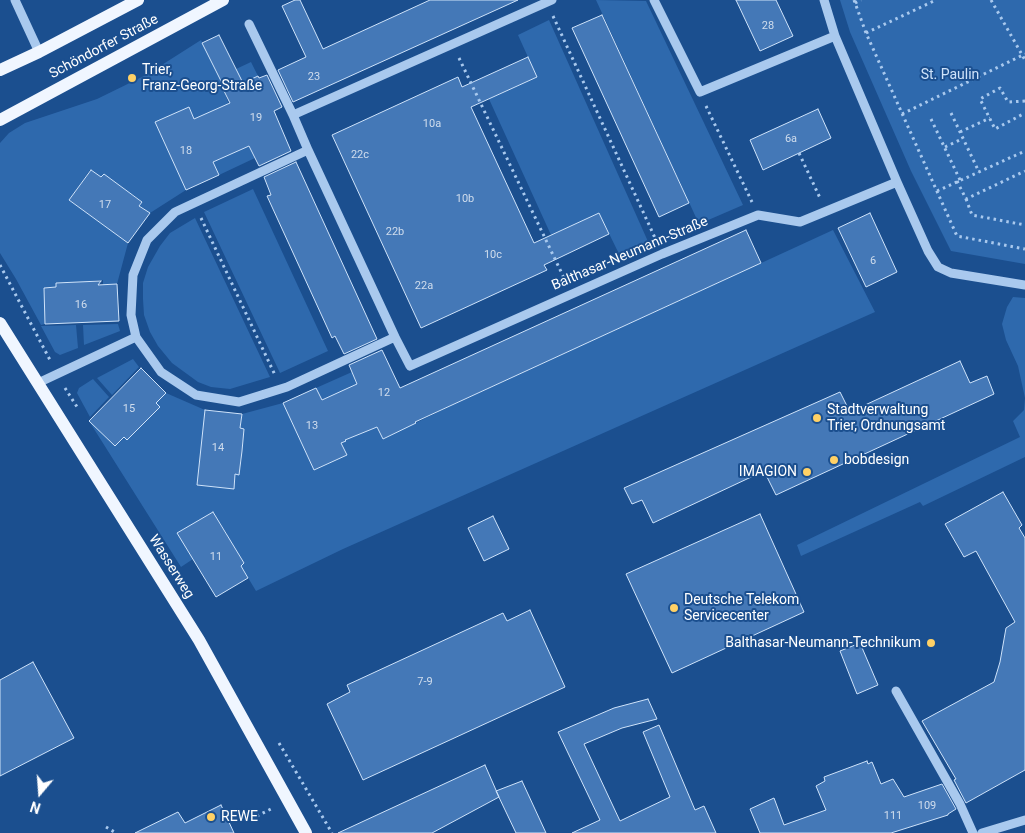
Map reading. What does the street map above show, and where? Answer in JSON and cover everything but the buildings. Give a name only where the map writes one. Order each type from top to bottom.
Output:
[{"type":"main road","name":"Schöndorfer Straße","points":[[0,70],[39,52],[138,0]]},
{"type":"main road","name":"Schöndorfer Straße","points":[[0,120],[223,0]]},
{"type":"main road","name":"Wasserweg","points":[[0,323],[199,640],[306,833]]},
{"type":"street","points":[[15,0],[39,52]]},
{"type":"street","points":[[654,0],[700,92],[835,36]]},
{"type":"street","points":[[824,0],[835,36],[897,182],[928,251],[938,267],[951,273],[1025,285]]},
{"type":"street","points":[[293,115],[549,1]]},
{"type":"street","name":"Balthasar-Neumann-Straße","points":[[248,24],[293,115],[410,366],[662,254],[758,215]]},
{"type":"street","points":[[308,150],[174,212],[147,240],[133,275],[131,314],[136,337],[162,372],[196,395],[239,402],[282,389],[395,337]]},
{"type":"street","points":[[758,215],[800,222],[897,182]]},
{"type":"street","points":[[38,383],[136,337]]},
{"type":"street","points":[[896,690],[960,804],[973,833]]},
{"type":"street","points":[[982,833],[1025,820]]},
{"type":"path","points":[[861,0],[855,1],[866,33],[957,236],[1025,249]]},
{"type":"path","points":[[866,33],[936,0]]},
{"type":"path","points":[[991,0],[1024,55],[1025,60]]},
{"type":"path","points":[[549,1],[662,254]]},
{"type":"path","points":[[452,44],[556,259],[571,295]]},
{"type":"path","points":[[902,114],[1024,55]]},
{"type":"path","points":[[1025,101],[1008,102],[1000,88],[980,99],[994,129],[1025,113]]},
{"type":"path","points":[[700,92],[758,215]]},
{"type":"path","points":[[950,113],[979,172]]},
{"type":"path","points":[[960,132],[990,118]]},
{"type":"path","points":[[931,119],[945,147],[972,215],[1025,225]]},
{"type":"path","points":[[945,147],[963,139]]},
{"type":"path","points":[[937,190],[1025,151]]},
{"type":"path","points":[[798,154],[826,212]]},
{"type":"path","points":[[966,199],[1025,171]]},
{"type":"path","points":[[194,203],[282,389]]},
{"type":"path","points":[[0,265],[58,375]]},
{"type":"path","points":[[267,802],[275,817]]},
{"type":"path","points":[[251,818],[271,810]]},
{"type":"path","points":[[106,827],[116,833]]},
{"type":"green space","points":[[596,0],[646,1],[743,205],[699,224]]},
{"type":"green space","name":"St. Paulin","points":[[840,0],[1025,0],[1025,264],[951,251],[911,171],[850,32]]},
{"type":"green space","points":[[549,20],[650,246],[621,258],[599,213],[551,235],[489,99],[537,77],[518,35]]},
{"type":"green space","points":[[201,40],[219,77],[251,62],[258,76],[224,91],[245,148],[249,146],[255,158],[219,175],[213,162],[217,160],[198,117],[194,119],[186,190],[150,213],[139,206],[142,202],[132,194],[129,198],[104,174],[101,177],[90,170],[69,200],[128,243],[117,284],[103,285],[103,280],[91,281],[90,285],[69,282],[56,283],[56,287],[44,288],[45,324],[41,325],[0,253],[0,143],[9,133],[25,123],[97,99],[146,75]]},
{"type":"green space","points":[[253,189],[328,351],[280,373],[204,212]]},
{"type":"green space","points":[[195,218],[270,377],[230,389],[211,387],[198,382],[172,363],[158,346],[150,332],[144,315],[143,299],[143,283],[148,267],[170,233]]},
{"type":"green space","points":[[833,230],[875,312],[343,549],[256,591],[241,566],[244,563],[238,553],[223,536],[227,534],[220,523],[193,559],[181,567],[89,421],[115,446],[159,407],[156,403],[166,393],[205,410],[234,488],[235,474],[239,475],[241,463],[244,429],[240,428],[242,414],[283,403],[314,470],[347,455],[341,443],[345,441],[326,398],[322,400],[316,388],[352,372],[357,384],[354,386],[383,439],[446,408]]},
{"type":"green space","points":[[1013,297],[1025,298],[1025,398],[1018,366],[1006,340],[1002,324],[1007,307]]},
{"type":"green space","points":[[118,324],[120,331],[84,345],[83,325]]},
{"type":"green space","points":[[76,325],[78,348],[60,355],[55,352],[41,326]]},
{"type":"green space","points":[[133,359],[139,367],[112,395],[97,378]]},
{"type":"green space","points":[[93,379],[109,397],[90,417],[77,393],[79,388]]},
{"type":"green space","points":[[1025,398],[1025,457],[923,506],[920,502],[801,556],[797,545],[1020,437],[1013,421],[1024,410]]},
{"type":"place","name":"Trier, Franz-Georg-Straße","points":[[132,78]]},
{"type":"place","name":"Stadtverwaltung Trier, Ordnungsamt","points":[[817,418]]},
{"type":"place","name":"bobdesign","points":[[834,460]]},
{"type":"place","name":"IMAGION","points":[[807,472]]},
{"type":"place","name":"Deutsche Telekom Servicecenter","points":[[674,608]]},
{"type":"place","name":"Balthasar-Neumann-Technikum","points":[[931,643]]},
{"type":"place","name":"REWE","points":[[211,817]]}]
